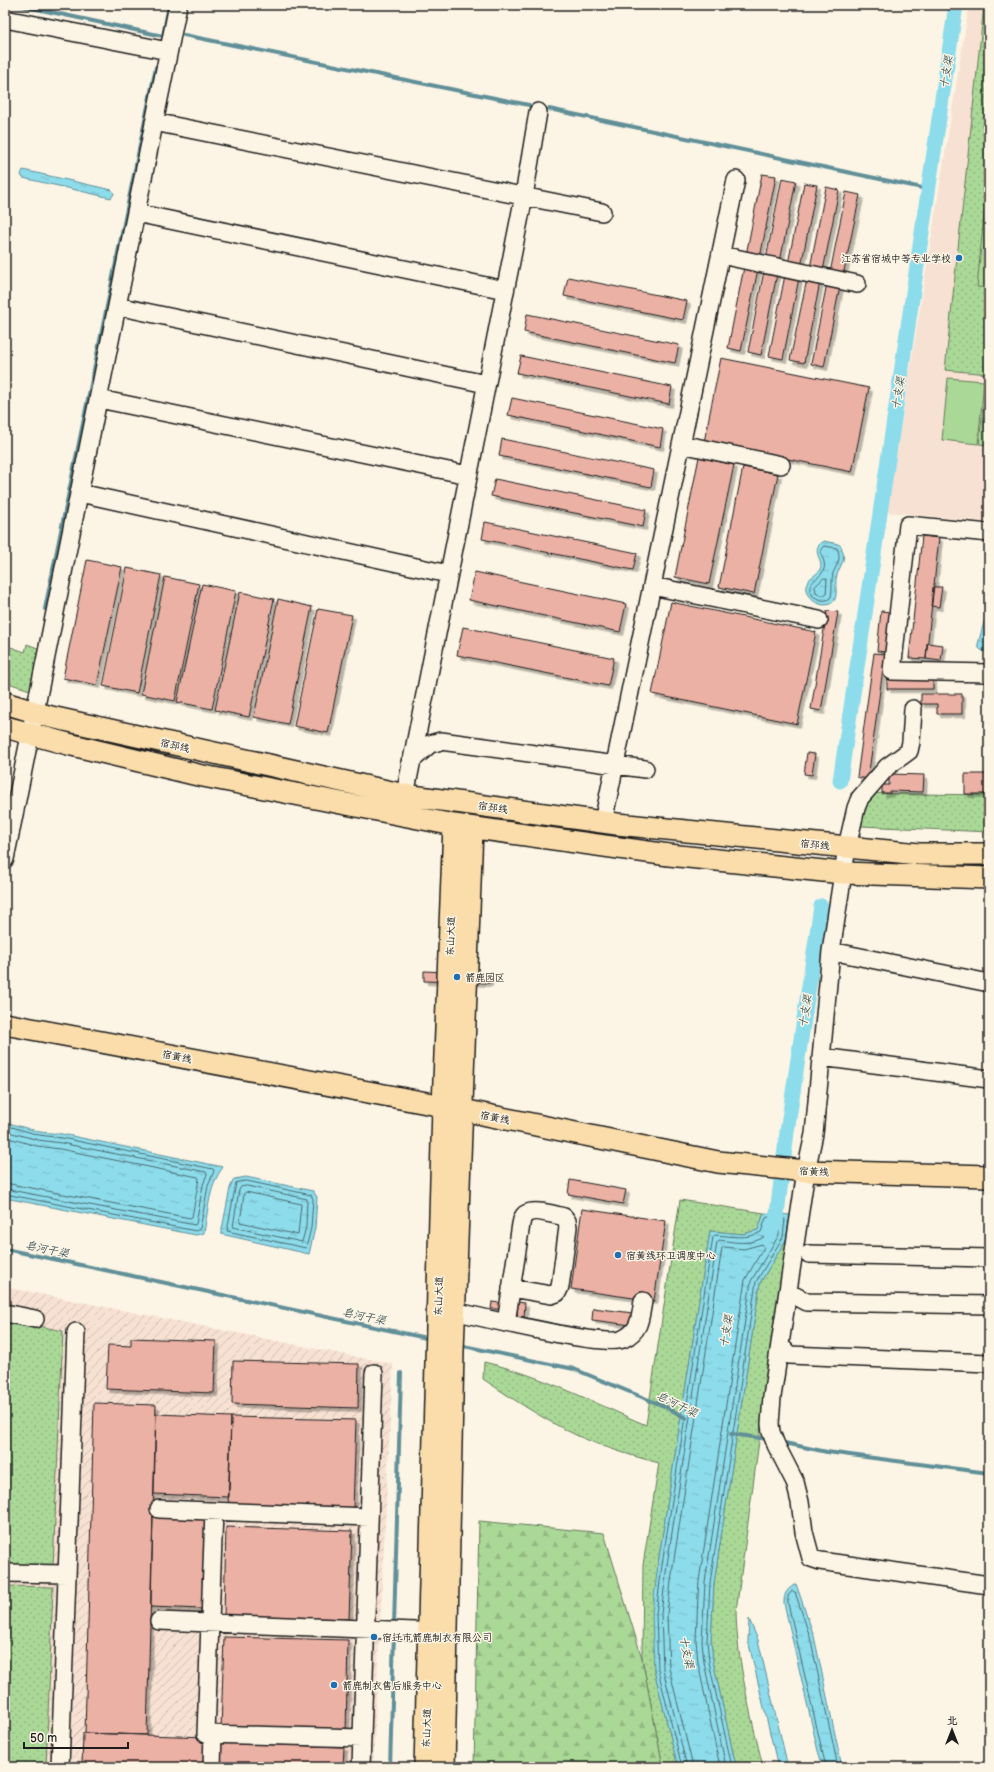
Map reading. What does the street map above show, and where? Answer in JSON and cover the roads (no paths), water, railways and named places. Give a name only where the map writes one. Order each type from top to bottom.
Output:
[{"type":"main road","name":"宿邳线","points":[[5,703],[35,713],[405,795],[603,822],[847,847],[919,854],[989,854]]},
{"type":"main road","points":[[5,727],[30,735],[198,775],[463,827],[669,855],[843,873],[989,878]]},
{"type":"main road","name":"东山大道","points":[[444,1767],[438,1632],[452,1108],[463,827]]},
{"type":"main road","name":"宿黄线","points":[[5,1024],[452,1108],[718,1162],[802,1171],[989,1176]]},
{"type":"main road","name":"东山大道","points":[[445,1342],[454,1311],[452,1108]]},
{"type":"main road","name":"东山大道","points":[[425,1767],[438,1632]]},
{"type":"street","points":[[5,859],[178,5]]},
{"type":"street","points":[[5,18],[168,52]]},
{"type":"street","points":[[405,795],[410,762],[524,196],[538,112]]},
{"type":"street","points":[[154,122],[602,212]]},
{"type":"street","points":[[603,822],[736,180]]},
{"type":"street","points":[[136,213],[505,290]]},
{"type":"street","points":[[721,255],[857,284]]},
{"type":"street","points":[[117,306],[486,384]]},
{"type":"street","points":[[99,399],[468,476]]},
{"type":"street","points":[[681,444],[781,465]]},
{"type":"street","points":[[80,493],[448,574]]},
{"type":"street","points":[[989,533],[908,524],[892,671],[989,673]]},
{"type":"street","points":[[652,586],[819,620]]},
{"type":"street","points":[[913,709],[909,751],[887,767],[860,798],[856,808],[847,847],[831,951],[814,1134],[802,1171],[788,1292],[770,1424],[774,1440],[795,1482],[800,1502],[804,1532],[811,1558],[820,1561],[989,1585]]},
{"type":"street","points":[[410,762],[430,744],[441,741],[645,769]]},
{"type":"street","points":[[831,951],[989,983]]},
{"type":"street","points":[[821,1057],[989,1079]]},
{"type":"street","points":[[506,1323],[511,1288],[523,1216],[528,1212],[536,1212],[564,1217],[567,1221],[568,1227],[560,1287],[557,1292],[551,1295],[511,1288]]},
{"type":"street","points":[[809,1254],[989,1258]]},
{"type":"street","points":[[788,1292],[807,1302],[989,1305]]},
{"type":"street","points":[[454,1311],[506,1323],[606,1341],[621,1340],[630,1335],[639,1326],[643,1301]]},
{"type":"street","points":[[5,1313],[35,1319]]},
{"type":"street","points":[[60,1767],[76,1332]]},
{"type":"street","points":[[780,1345],[789,1356],[989,1363]]},
{"type":"street","points":[[361,1767],[374,1373]]},
{"type":"street","points":[[159,1509],[369,1517]]},
{"type":"street","points":[[214,1511],[206,1734],[362,1738]]},
{"type":"street","points":[[5,1573],[67,1574]]},
{"type":"street","points":[[159,1621],[438,1632]]},
{"type":"street","points":[[212,1767],[213,1734]]},
{"type":"water","points":[[23,170],[112,190],[114,194],[111,198],[23,178],[21,175]]},
{"type":"water","points":[[824,541],[838,544],[841,546],[843,551],[843,562],[836,578],[835,599],[832,603],[827,605],[822,605],[812,600],[806,590],[807,582],[820,569],[821,563],[817,550],[820,543]]},
{"type":"water","points":[[989,604],[989,653],[981,650],[978,647],[978,644]]},
{"type":"water","points":[[5,1122],[40,1132],[62,1134],[223,1167],[218,1174],[212,1190],[204,1233],[196,1235],[5,1198]]},
{"type":"water","points":[[246,1177],[313,1191],[317,1197],[315,1228],[309,1254],[221,1234],[230,1188],[234,1179]]},
{"type":"water","points":[[764,1213],[790,1215],[787,1238],[760,1283],[714,1583],[711,1641],[713,1661],[736,1767],[678,1767],[654,1670],[652,1613],[658,1564],[710,1231],[743,1234],[758,1230]]},
{"type":"water","points":[[796,1584],[814,1636],[842,1767],[823,1767],[818,1751],[784,1603],[787,1592]]},
{"type":"water","points":[[749,1619],[758,1640],[788,1767],[778,1767],[748,1640]]},
{"type":"waterway","points":[[18,5],[163,36],[169,5]]},
{"type":"waterway","name":"十支渠","points":[[840,781],[956,5]]},
{"type":"waterway","points":[[184,35],[529,105]]},
{"type":"waterway","points":[[45,609],[156,67]]},
{"type":"waterway","points":[[549,109],[927,189]]},
{"type":"waterway","name":"十支渠","points":[[770,1233],[776,1222],[787,1132],[821,906]]},
{"type":"waterway","name":"皂河干渠","points":[[5,1249],[431,1339]]},
{"type":"waterway","name":"皂河干渠","points":[[459,1345],[574,1369],[666,1407],[686,1418]]},
{"type":"waterway","points":[[394,1626],[401,1373]]},
{"type":"waterway","points":[[731,1434],[768,1439]]},
{"type":"waterway","points":[[780,1442],[827,1452],[989,1473]]},
{"type":"waterway","points":[[390,1767],[394,1633]]},
{"type":"place","name":"江苏省宿城中等专业学校","points":[[959,258]]},
{"type":"place","name":"箭鹿园区","points":[[457,977]]},
{"type":"place","name":"宿黄线环卫调度中心","points":[[618,1255]]},
{"type":"place","name":"宿迁市箭鹿制衣有限公司","points":[[374,1637]]},
{"type":"place","name":"箭鹿制衣售后服务中心","points":[[334,1685]]}]
